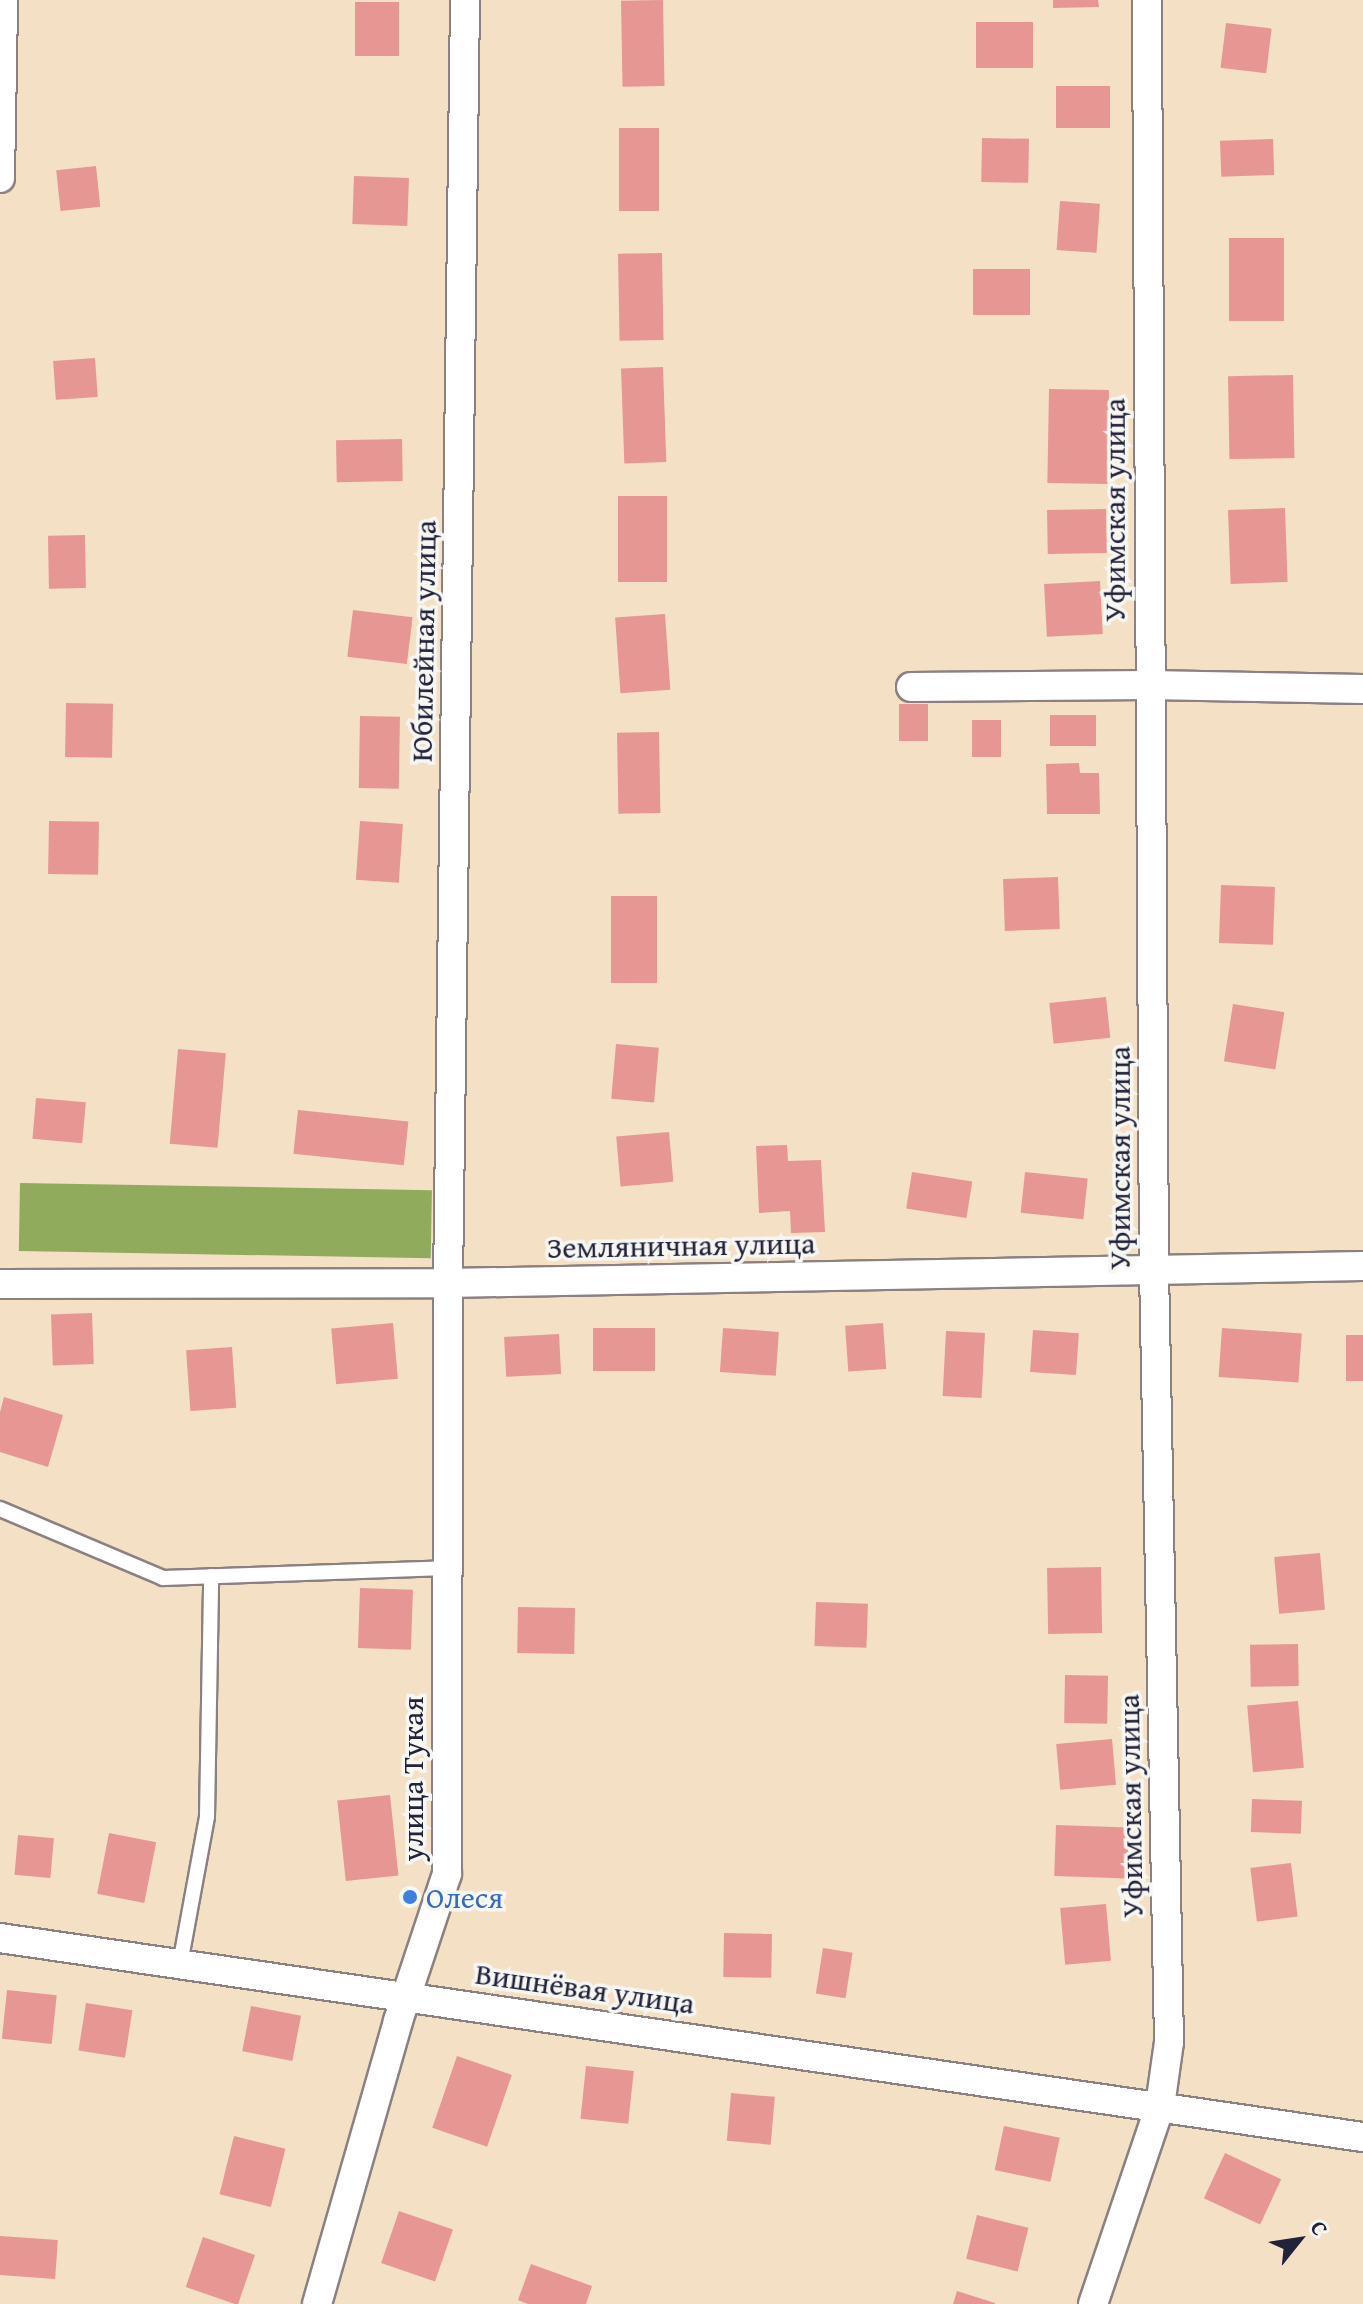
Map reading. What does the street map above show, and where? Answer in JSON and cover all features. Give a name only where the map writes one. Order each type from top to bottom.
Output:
[{"type":"street","points":[[0,178],[3,0]]},
{"type":"street","name":"Юбилейная улица","points":[[448,1283],[465,0]]},
{"type":"street","name":"Уфимская улица","points":[[1093,2304],[1160,2106],[1169,2042],[1154,1271],[1147,0]]},
{"type":"street","points":[[911,687],[1149,685],[1363,689]]},
{"type":"street","name":"Земляничная улица","points":[[0,1284],[448,1283],[1363,1266]]},
{"type":"street","name":"улица Тукая","points":[[320,2303],[406,1997],[447,1874],[448,1283]]},
{"type":"street","name":"Вишнёвая улица","points":[[0,1938],[1363,2137]]},
{"type":"lane","points":[[0,1509],[163,1578],[446,1568]]},
{"type":"lane","points":[[180,1964],[207,1817],[211,1576]]},
{"type":"green space","points":[[20,1183],[432,1190],[431,1258],[19,1251]]},
{"type":"building","points":[[663,0],[665,86],[623,87],[621,1]]},
{"type":"building","points":[[1053,0],[1098,0],[1099,7],[1053,8]]},
{"type":"building","points":[[355,2],[399,2],[399,56],[355,56]]},
{"type":"building","points":[[976,22],[1033,22],[1033,68],[976,68]]},
{"type":"building","points":[[1226,23],[1272,29],[1266,73],[1221,68]]},
{"type":"building","points":[[1056,86],[1110,86],[1110,128],[1056,128]]},
{"type":"building","points":[[619,128],[659,128],[659,211],[619,211]]},
{"type":"building","points":[[982,138],[1029,139],[1028,183],[981,182]]},
{"type":"building","points":[[1273,139],[1274,175],[1221,177],[1220,141]]},
{"type":"building","points":[[96,166],[100,207],[61,211],[56,170]]},
{"type":"building","points":[[354,176],[409,178],[407,226],[352,224]]},
{"type":"building","points":[[1060,201],[1100,204],[1096,253],[1057,250]]},
{"type":"building","points":[[1229,238],[1284,238],[1284,321],[1229,321]]},
{"type":"building","points":[[662,253],[664,340],[620,341],[618,254]]},
{"type":"building","points":[[973,269],[1030,269],[1030,315],[973,315]]},
{"type":"building","points":[[95,358],[98,397],[56,400],[53,361]]},
{"type":"building","points":[[663,367],[666,462],[624,463],[621,368]]},
{"type":"building","points":[[1293,375],[1294,458],[1229,459],[1228,376]]},
{"type":"building","points":[[1049,389],[1109,390],[1107,484],[1047,483]]},
{"type":"building","points":[[402,439],[403,481],[337,482],[336,440]]},
{"type":"building","points":[[618,496],[667,496],[667,582],[618,582]]},
{"type":"building","points":[[1285,508],[1288,582],[1231,584],[1228,510]]},
{"type":"building","points":[[1106,509],[1107,553],[1048,554],[1047,510]]},
{"type":"building","points":[[85,535],[86,588],[49,589],[48,536]]},
{"type":"building","points":[[1100,581],[1103,634],[1047,637],[1044,584]]},
{"type":"building","points":[[353,610],[413,617],[407,664],[347,657]]},
{"type":"building","points":[[665,614],[670,690],[620,693],[615,617]]},
{"type":"building","points":[[66,703],[113,704],[112,758],[65,757]]},
{"type":"building","points":[[899,704],[928,704],[928,741],[899,741]]},
{"type":"building","points":[[1050,715],[1096,715],[1096,746],[1050,746]]},
{"type":"building","points":[[360,716],[400,717],[399,789],[359,788]]},
{"type":"building","points":[[972,720],[1001,720],[1001,757],[972,757]]},
{"type":"building","points":[[659,732],[660,813],[618,814],[617,733]]},
{"type":"building","points":[[1079,763],[1080,773],[1099,773],[1100,814],[1047,814],[1046,764]]},
{"type":"building","points":[[49,821],[99,822],[98,875],[48,874]]},
{"type":"building","points":[[360,821],[403,824],[399,883],[356,880]]},
{"type":"building","points":[[1058,877],[1060,929],[1005,931],[1003,879]]},
{"type":"building","points":[[1221,885],[1275,887],[1273,945],[1219,943]]},
{"type":"building","points":[[611,896],[657,896],[657,983],[611,983]]},
{"type":"building","points":[[1106,997],[1110,1038],[1054,1044],[1049,1003]]},
{"type":"building","points":[[1233,1004],[1284,1012],[1275,1069],[1224,1061]]},
{"type":"building","points":[[616,1044],[659,1048],[654,1103],[611,1099]]},
{"type":"building","points":[[178,1049],[226,1053],[218,1148],[170,1144]]},
{"type":"building","points":[[36,1098],[86,1102],[82,1143],[32,1139]]},
{"type":"building","points":[[298,1110],[408,1122],[404,1165],[293,1154]]},
{"type":"building","points":[[669,1132],[673,1182],[621,1186],[616,1137]]},
{"type":"building","points":[[787,1145],[788,1161],[821,1160],[825,1232],[791,1233],[790,1211],[759,1213],[756,1146]]},
{"type":"building","points":[[912,1172],[972,1182],[966,1218],[906,1209]]},
{"type":"building","points":[[1025,1172],[1088,1179],[1083,1219],[1021,1213]]},
{"type":"building","points":[[92,1313],[94,1364],[53,1365],[51,1314]]},
{"type":"building","points":[[393,1323],[398,1379],[336,1384],[331,1328]]},
{"type":"building","points":[[883,1323],[886,1369],[848,1372],[845,1326]]},
{"type":"building","points":[[593,1328],[655,1328],[655,1371],[593,1371]]},
{"type":"building","points":[[723,1328],[779,1332],[776,1376],[720,1372]]},
{"type":"building","points":[[1222,1328],[1302,1334],[1298,1382],[1219,1377]]},
{"type":"building","points":[[1033,1330],[1079,1333],[1076,1375],[1030,1372]]},
{"type":"building","points":[[946,1331],[985,1333],[982,1398],[943,1396]]},
{"type":"building","points":[[559,1334],[561,1374],[506,1377],[504,1337]]},
{"type":"building","points":[[1346,1335],[1363,1335],[1363,1381],[1346,1381]]},
{"type":"building","points":[[232,1347],[236,1408],[190,1411],[186,1350]]},
{"type":"building","points":[[4,1397],[63,1415],[48,1467],[0,1452],[0,1412]]},
{"type":"building","points":[[1320,1553],[1325,1610],[1279,1614],[1274,1557]]},
{"type":"building","points":[[1101,1567],[1102,1633],[1048,1634],[1047,1568]]},
{"type":"building","points":[[360,1588],[413,1590],[411,1650],[358,1648]]},
{"type":"building","points":[[816,1602],[868,1604],[866,1648],[814,1646]]},
{"type":"building","points":[[518,1607],[575,1608],[574,1654],[517,1653]]},
{"type":"building","points":[[1298,1644],[1299,1686],[1251,1687],[1250,1645]]},
{"type":"building","points":[[1065,1675],[1108,1676],[1107,1724],[1064,1723]]},
{"type":"building","points":[[1298,1701],[1304,1768],[1253,1772],[1247,1705]]},
{"type":"building","points":[[1112,1739],[1116,1785],[1060,1790],[1056,1744]]},
{"type":"building","points":[[390,1795],[398,1876],[346,1881],[337,1801]]},
{"type":"building","points":[[1252,1799],[1302,1801],[1301,1834],[1251,1832]]},
{"type":"building","points":[[1056,1825],[1129,1828],[1127,1879],[1054,1876]]},
{"type":"building","points":[[109,1833],[156,1842],[144,1903],[97,1894]]},
{"type":"building","points":[[18,1835],[54,1838],[50,1878],[15,1875]]},
{"type":"building","points":[[1291,1863],[1298,1917],[1257,1922],[1250,1868]]},
{"type":"building","points":[[1106,1904],[1111,1961],[1065,1965],[1060,1908]]},
{"type":"building","points":[[724,1933],[772,1934],[771,1978],[723,1977]]},
{"type":"building","points":[[823,1948],[853,1953],[845,1998],[816,1993]]},
{"type":"building","points":[[7,1990],[57,1995],[52,2044],[2,2039]]},
{"type":"building","points":[[86,2003],[132,2010],[125,2058],[78,2050]]},
{"type":"building","points":[[251,2006],[301,2016],[292,2061],[242,2051]]},
{"type":"building","points":[[457,2056],[512,2075],[487,2147],[432,2128]]},
{"type":"building","points":[[586,2066],[634,2071],[628,2124],[580,2119]]},
{"type":"building","points":[[731,2093],[775,2097],[771,2145],[727,2141]]},
{"type":"building","points":[[1004,2126],[1060,2138],[1050,2182],[995,2170]]},
{"type":"building","points":[[234,2136],[285,2149],[271,2207],[219,2194]]},
{"type":"building","points":[[1225,2153],[1281,2179],[1260,2225],[1204,2198]]},
{"type":"building","points":[[399,2211],[453,2230],[435,2282],[381,2263]]},
{"type":"building","points":[[977,2215],[1028,2228],[1018,2271],[966,2259]]},
{"type":"building","points":[[0,2236],[58,2240],[55,2279],[0,2275]]},
{"type":"building","points":[[203,2237],[255,2255],[238,2304],[186,2287]]},
{"type":"building","points":[[531,2264],[592,2286],[586,2304],[528,2304],[518,2300]]},
{"type":"building","points":[[957,2291],[995,2303],[995,2304],[953,2304]]},
{"type":"place","name":"Олеся","points":[[410,1897]]}]
